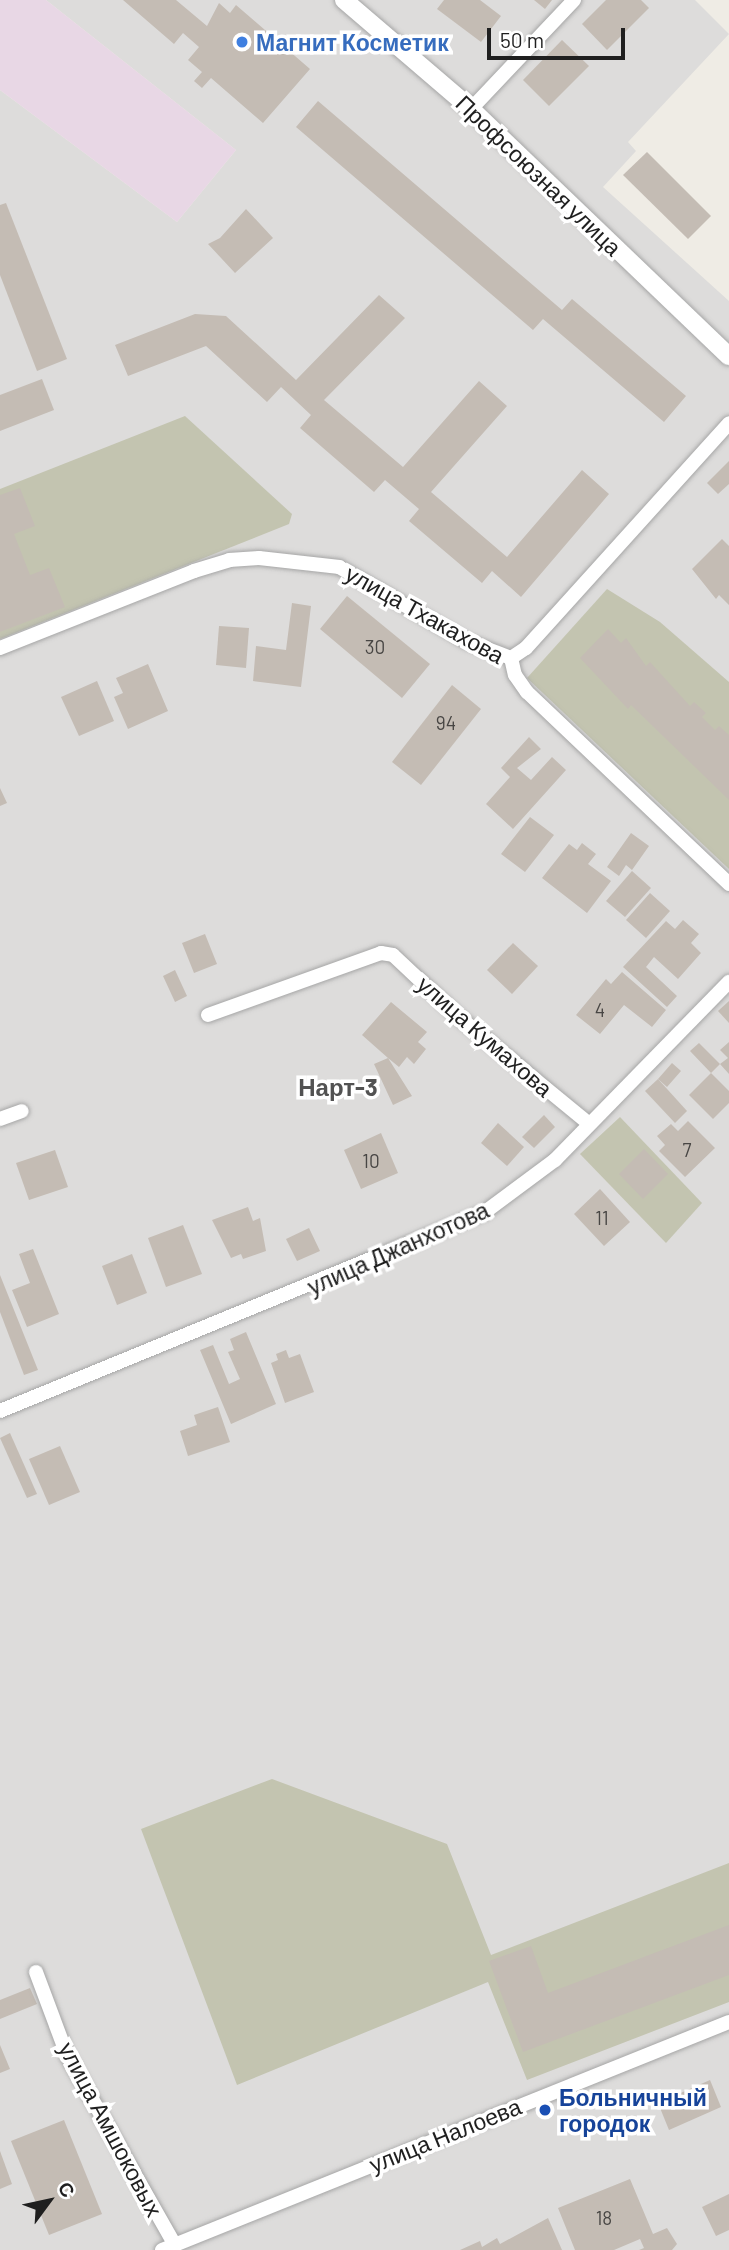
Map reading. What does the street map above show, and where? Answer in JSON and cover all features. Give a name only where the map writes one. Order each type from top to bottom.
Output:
[{"type":"street","name":"Профсоюзная улица","points":[[344,0],[471,109],[729,356]]},
{"type":"street","points":[[471,109],[574,0]]},
{"type":"street","points":[[511,658],[526,648],[729,423]]},
{"type":"street","name":"улица Тхакахова","points":[[0,648],[194,570],[229,559],[259,558],[339,567],[466,641],[511,658],[515,675],[527,692],[729,884]]},
{"type":"street","name":"улица Кумахова","points":[[208,1015],[381,953],[393,955],[459,1017],[588,1124]]},
{"type":"street","name":"улица Джанхотова","points":[[0,1411],[485,1212],[555,1160],[729,982]]},
{"type":"street","points":[[0,1119],[22,1111]]},
{"type":"street","name":"улица Амшоковых","points":[[36,1972],[67,2055],[169,2247]]},
{"type":"street","name":"улица Налоева","points":[[169,2247],[729,2022]]},
{"type":"shaded area","points":[[0,0],[46,0],[236,150],[177,222],[0,90]]},
{"type":"shaded area","points":[[46,0],[695,0],[729,34],[628,142],[636,151],[603,187],[729,301],[729,2250],[0,2250],[0,90],[177,222],[236,150]]},
{"type":"shaded area","points":[[185,416],[292,514],[289,524],[0,639],[0,489]]},
{"type":"shaded area","points":[[607,589],[660,622],[729,682],[729,869],[527,678]]},
{"type":"shaded area","points":[[620,1117],[702,1203],[666,1243],[580,1154]]},
{"type":"shaded area","points":[[272,1779],[447,1844],[491,1955],[729,1863],[729,2002],[527,2080],[488,1982],[237,2085],[141,1829]]},
{"type":"building","points":[[123,0],[176,0],[207,26],[219,3],[230,13],[236,5],[310,69],[263,123],[211,78],[202,88],[194,81],[202,72],[188,60],[199,47],[183,33],[174,44]]},
{"type":"building","points":[[444,0],[480,0],[501,16],[481,42],[437,9]]},
{"type":"building","points":[[534,0],[552,0],[545,9]]},
{"type":"building","points":[[606,0],[641,0],[649,8],[607,50],[582,24]]},
{"type":"building","points":[[562,40],[589,66],[549,106],[523,80]]},
{"type":"building","points":[[318,101],[562,310],[572,299],[686,396],[664,422],[543,319],[533,330],[296,127]]},
{"type":"building","points":[[647,152],[711,216],[688,239],[623,175]]},
{"type":"building","points":[[6,203],[67,359],[37,371],[0,275],[0,205]]},
{"type":"building","points":[[246,209],[273,238],[235,273],[208,244],[220,238]]},
{"type":"building","points":[[379,295],[405,318],[324,400],[403,467],[479,381],[507,406],[431,492],[507,557],[582,470],[609,494],[521,597],[492,571],[482,583],[409,521],[419,509],[385,480],[374,492],[300,428],[311,415],[281,387],[267,402],[206,346],[128,376],[115,345],[195,314],[226,316],[296,380]]},
{"type":"building","points":[[42,379],[54,410],[0,431],[0,395]]},
{"type":"building","points":[[729,461],[729,484],[718,494],[707,483]]},
{"type":"building","points":[[20,488],[35,526],[14,534],[30,575],[49,568],[65,607],[0,632],[0,495]]},
{"type":"building","points":[[722,539],[729,546],[729,605],[719,595],[716,599],[692,569]]},
{"type":"building","points":[[347,596],[430,664],[402,698],[320,629]]},
{"type":"building","points":[[292,603],[311,606],[301,687],[253,681],[256,646],[286,650]]},
{"type":"building","points":[[219,626],[249,628],[246,668],[216,665]]},
{"type":"building","points":[[608,629],[621,643],[626,638],[646,666],[650,662],[690,706],[694,702],[706,713],[702,717],[715,730],[719,726],[729,735],[729,800],[631,705],[628,709],[580,658]]},
{"type":"building","points":[[148,664],[168,711],[128,729],[114,697],[123,693],[116,678]]},
{"type":"building","points":[[97,681],[114,721],[79,736],[61,697]]},
{"type":"building","points":[[452,685],[481,709],[421,785],[392,762]]},
{"type":"building","points":[[529,737],[541,749],[517,768],[531,780],[552,757],[566,770],[513,829],[486,804],[510,777],[501,768]]},
{"type":"building","points":[[0,788],[7,803],[0,806]]},
{"type":"building","points":[[530,817],[554,835],[525,872],[501,854]]},
{"type":"building","points":[[631,833],[649,846],[632,870],[626,865],[619,876],[607,867]]},
{"type":"building","points":[[582,843],[596,854],[588,864],[611,881],[587,913],[542,878],[569,844],[577,850]]},
{"type":"building","points":[[632,871],[651,888],[625,917],[606,901]]},
{"type":"building","points":[[650,893],[670,911],[646,938],[626,920]]},
{"type":"building","points":[[683,920],[699,934],[691,943],[701,953],[678,979],[654,957],[646,967],[677,996],[667,1007],[623,967],[666,921],[675,929]]},
{"type":"building","points":[[205,934],[217,964],[194,973],[182,943]]},
{"type":"building","points":[[513,943],[538,966],[512,994],[487,970]]},
{"type":"building","points":[[175,970],[187,996],[175,1002],[163,976]]},
{"type":"building","points":[[622,972],[666,1010],[652,1027],[624,1005],[600,1034],[576,1015],[606,979],[611,984]]},
{"type":"building","points":[[729,1001],[729,1023],[718,1011]]},
{"type":"building","points":[[391,1002],[427,1032],[418,1042],[426,1049],[414,1064],[407,1057],[399,1067],[362,1035]]},
{"type":"building","points":[[729,1042],[729,1074],[720,1064],[728,1058],[720,1050]]},
{"type":"building","points":[[699,1043],[720,1064],[711,1073],[690,1051]]},
{"type":"building","points":[[388,1058],[412,1096],[393,1105],[374,1064]]},
{"type":"building","points":[[672,1063],[681,1071],[667,1087],[658,1079]]},
{"type":"building","points":[[711,1073],[729,1091],[729,1103],[713,1119],[689,1095]]},
{"type":"building","points":[[658,1079],[687,1111],[675,1123],[645,1091]]},
{"type":"building","points":[[544,1115],[555,1127],[534,1148],[522,1137]]},
{"type":"building","points":[[688,1121],[715,1148],[685,1177],[659,1151],[665,1145],[657,1136],[671,1124],[678,1131]]},
{"type":"building","points":[[498,1123],[524,1147],[507,1166],[481,1143]]},
{"type":"building","points":[[381,1133],[398,1173],[361,1189],[344,1150]]},
{"type":"building","points":[[644,1149],[668,1174],[643,1199],[619,1174]]},
{"type":"building","points":[[55,1150],[68,1187],[29,1200],[16,1163]]},
{"type":"building","points":[[600,1189],[630,1222],[604,1246],[574,1214]]},
{"type":"building","points":[[248,1207],[253,1221],[260,1218],[266,1251],[243,1259],[241,1254],[231,1258],[212,1220]]},
{"type":"building","points":[[183,1225],[202,1274],[166,1287],[148,1238]]},
{"type":"building","points":[[309,1228],[320,1251],[297,1261],[286,1239]]},
{"type":"building","points":[[33,1249],[59,1314],[27,1327],[12,1290],[30,1283],[19,1254]]},
{"type":"building","points":[[132,1254],[147,1293],[117,1305],[102,1266]]},
{"type":"building","points":[[0,1275],[38,1370],[24,1375],[0,1312]]},
{"type":"building","points":[[246,1332],[276,1404],[231,1424],[200,1350],[213,1345],[229,1384],[240,1379],[228,1352],[234,1350],[230,1339]]},
{"type":"building","points":[[286,1350],[289,1358],[300,1354],[314,1392],[285,1403],[271,1363],[278,1360],[276,1354]]},
{"type":"building","points":[[218,1407],[230,1442],[188,1456],[180,1431],[197,1425],[194,1415]]},
{"type":"building","points":[[10,1433],[37,1494],[27,1498],[0,1438]]},
{"type":"building","points":[[60,1446],[80,1492],[49,1505],[29,1459]]},
{"type":"building","points":[[729,1925],[729,1975],[523,2052],[489,1961],[531,1946],[548,1993]]},
{"type":"building","points":[[30,1988],[37,2004],[0,2019],[0,2000]]},
{"type":"building","points":[[0,2045],[10,2069],[0,2073]]},
{"type":"building","points":[[710,2080],[721,2107],[669,2130],[658,2103]]},
{"type":"building","points":[[64,2120],[102,2214],[49,2235],[11,2141]]},
{"type":"building","points":[[0,2151],[12,2184],[0,2189]]},
{"type":"building","points":[[630,2179],[653,2234],[667,2228],[677,2244],[672,2250],[639,2250],[644,2248],[640,2239],[614,2250],[575,2250],[558,2208]]},
{"type":"building","points":[[729,2194],[729,2230],[716,2236],[702,2207]]},
{"type":"building","points":[[548,2218],[562,2250],[460,2250],[480,2241],[482,2247],[497,2238],[500,2244]]},
{"type":"place","name":"Магнит Косметик","points":[[242,42]]},
{"type":"place","name":"Больничный городок","points":[[545,2110]]},
{"type":"district","name":"Нарт-3","points":[[338,1087]]}]
